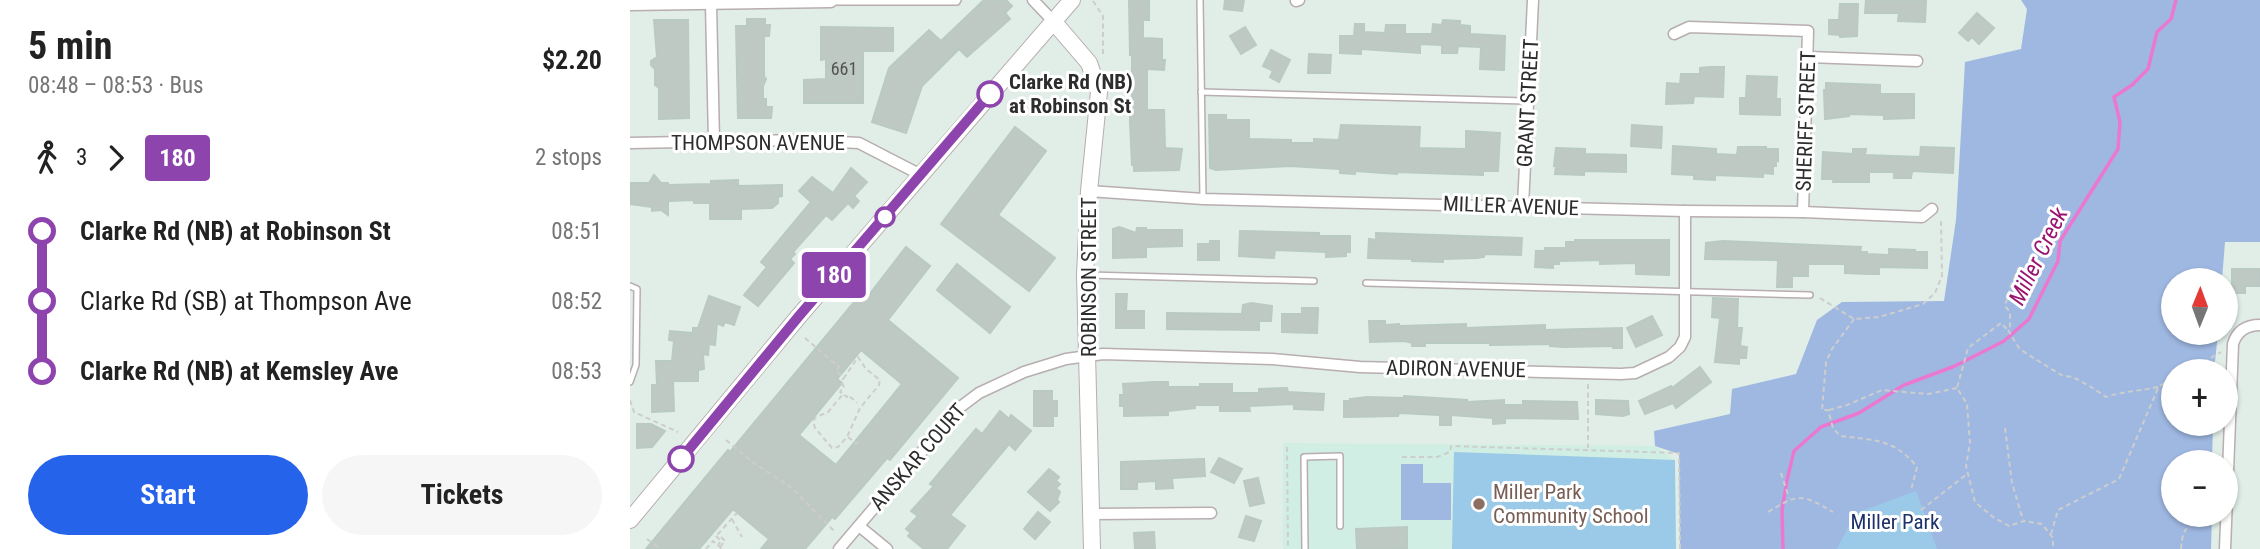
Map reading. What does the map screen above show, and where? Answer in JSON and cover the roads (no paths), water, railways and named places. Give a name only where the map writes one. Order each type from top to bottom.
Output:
[{"type":"main road","points":[[630,520],[799,316],[1072,0]]},
{"type":"main road","name":"ROBINSON STREET","points":[[1053,21],[1089,63],[1097,81],[1099,103],[1088,191],[1085,275],[1092,549]]},
{"type":"street","points":[[1032,0],[1053,21]]},
{"type":"street","name":"GRANT STREET","points":[[1523,205],[1533,0]]},
{"type":"street","points":[[630,5],[831,2]]},
{"type":"street","points":[[712,4],[714,141]]},
{"type":"street","name":"SHERIFF STREET","points":[[1674,34],[1689,27],[1808,31],[1803,212]]},
{"type":"street","points":[[1808,57],[1917,61]]},
{"type":"street","name":"THOMPSON AVENUE","points":[[630,144],[799,140],[859,143],[921,175]]},
{"type":"street","name":"MILLER AVENUE","points":[[1088,191],[1203,199],[1922,217],[1932,209]]},
{"type":"street","name":"ADIRON AVENUE","points":[[1088,355],[1272,359],[1348,366],[1628,374],[1675,353],[1685,337],[1685,211]]},
{"type":"street","points":[[2225,549],[2233,344],[2245,327],[2260,325]]},
{"type":"street","name":"ANSKAR COURT","points":[[839,549],[952,416],[970,399],[995,384],[1024,372],[1088,355]]},
{"type":"street","points":[[1092,514],[1211,513]]},
{"type":"street","points":[[859,526],[887,549]]},
{"type":"lane","points":[[831,2],[958,0]]},
{"type":"lane","points":[[1200,0],[1203,199]]},
{"type":"lane","points":[[1201,92],[1529,101]]},
{"type":"lane","points":[[1085,275],[1314,281]]},
{"type":"lane","points":[[1366,283],[1810,295]]},
{"type":"lane","points":[[630,286],[637,289],[636,365],[630,382]]},
{"type":"lane","points":[[1305,549],[1304,457],[1340,456],[1340,526]]},
{"type":"waterway","name":"Miller Creek","points":[[1783,549],[1782,510],[1794,451],[1821,427],[1859,413],[1904,385],[1955,366],[2004,341],[2029,319],[2058,261],[2060,241],[2118,149],[2120,122],[2114,97],[2132,85],[2148,69],[2157,32],[2171,19],[2176,0]]},
{"type":"place","name":"Clarke Rd (NB) at Robinson St","points":[[990,94]]},
{"type":"place","name":"Miller Park Community School","points":[[1479,504]]},
{"type":"park label","name":"Miller Park","points":[[1895,522]]}]
